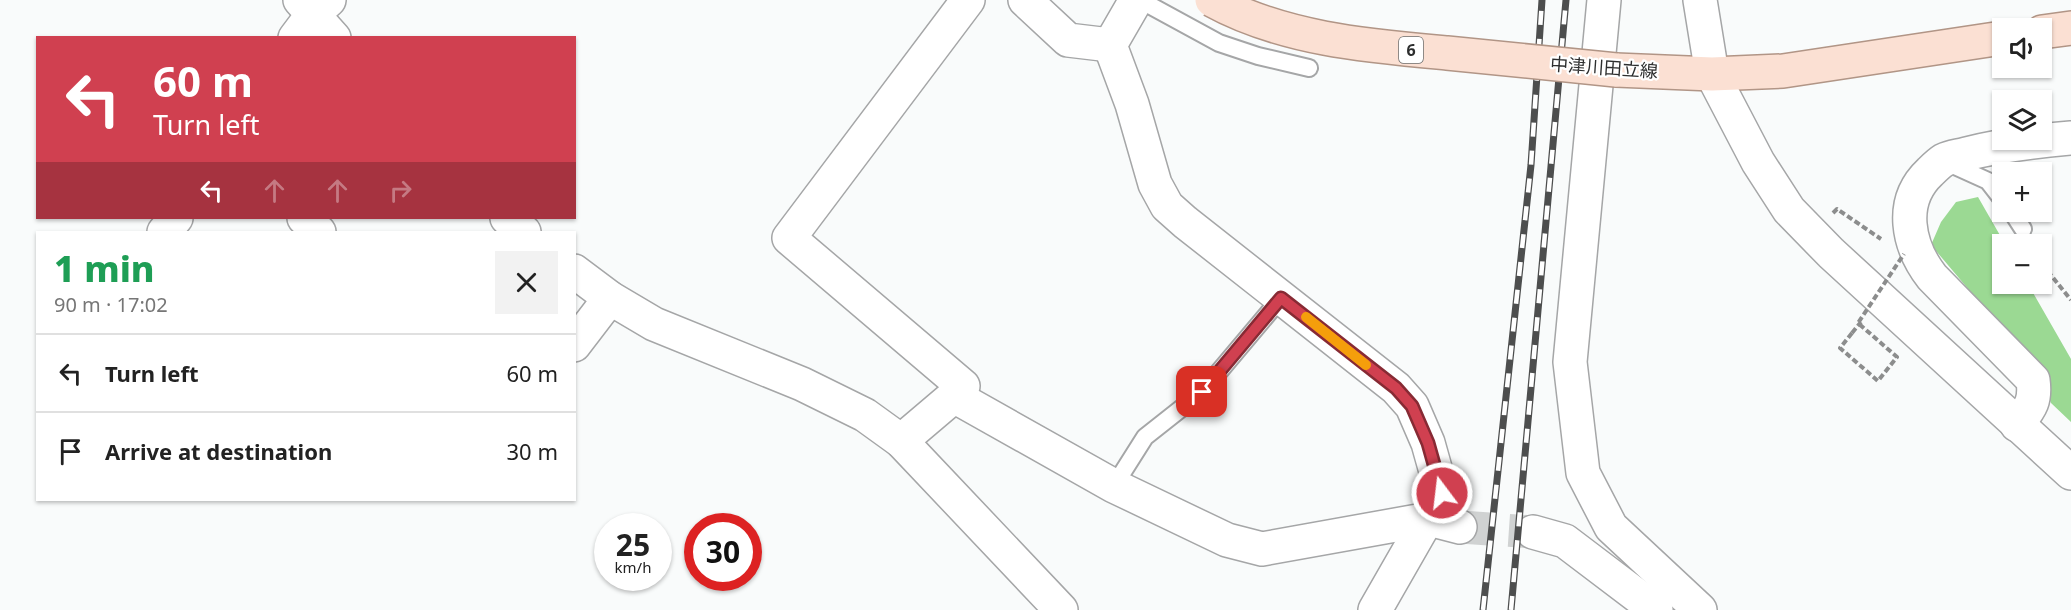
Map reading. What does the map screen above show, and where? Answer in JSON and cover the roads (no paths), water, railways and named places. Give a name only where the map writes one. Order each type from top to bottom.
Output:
[{"type":"main road","name":"中津川田立線","points":[[1212,0],[1232,11],[1300,33],[1367,46],[1616,70],[1712,74],[1783,70],[1992,39]]},
{"type":"main road","points":[[2052,31],[2071,28]]},
{"type":"street","points":[[902,441],[963,386],[789,238],[968,0]]},
{"type":"street","points":[[1025,0],[1068,40],[1110,45]]},
{"type":"street","points":[[1110,45],[1138,0]]},
{"type":"street","points":[[1604,0],[1570,362],[1583,473],[1611,527],[1696,609]]},
{"type":"street","points":[[1700,0],[1712,74],[1758,162],[1789,210],[1832,253],[2071,473]]},
{"type":"street","points":[[309,13],[332,36]]},
{"type":"street","points":[[1110,45],[1132,104],[1155,184],[1167,206],[1396,388],[1412,406],[1428,443],[1442,493],[1375,610]]},
{"type":"street","points":[[2017,425],[2031,407],[2035,394],[2033,380],[1932,277],[1920,261],[1910,224],[1910,210],[1920,182],[1943,160],[1983,149],[2071,138]]},
{"type":"street","points":[[165,231],[175,219]]},
{"type":"street","points":[[305,219],[318,231]]},
{"type":"street","points":[[508,219],[523,231]]},
{"type":"street","points":[[576,272],[610,298],[654,324],[802,384],[865,415],[902,441],[1061,610]]},
{"type":"street","points":[[576,342],[610,298]]},
{"type":"street","points":[[954,396],[1114,486],[1227,540],[1262,549],[1429,519],[1460,527]]},
{"type":"street","points":[[1533,532],[1565,542],[1656,610]]},
{"type":"lane","points":[[1138,0],[1219,43],[1309,69]]},
{"type":"lane","points":[[1943,160],[1988,181],[1992,186]]},
{"type":"lane","points":[[2018,222],[2023,229]]},
{"type":"lane","points":[[1114,486],[1145,437],[1202,392],[1281,298]]},
{"type":"tunnel","points":[[1460,527],[1533,532]]},
{"type":"railway","points":[[1483,610],[1531,165],[1542,0]]},
{"type":"railway","points":[[1511,610],[1566,0]]}]
